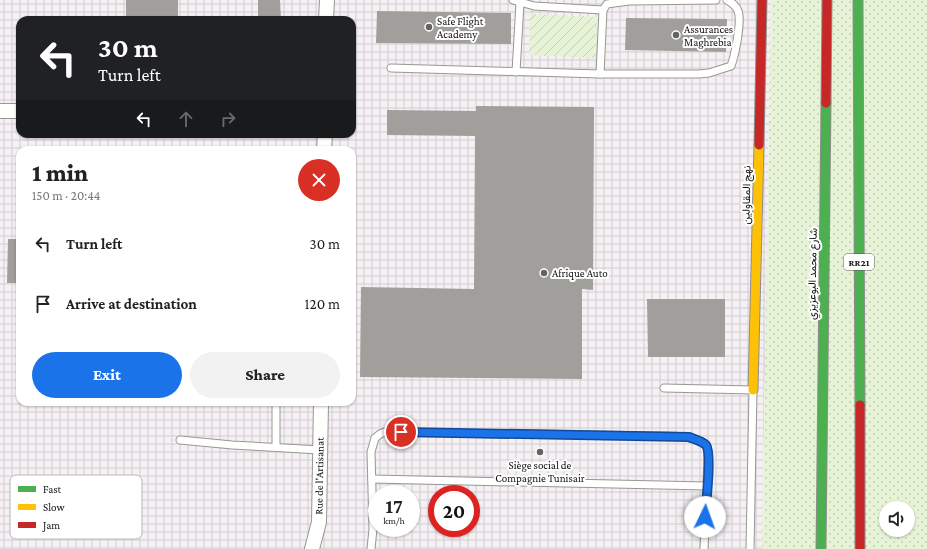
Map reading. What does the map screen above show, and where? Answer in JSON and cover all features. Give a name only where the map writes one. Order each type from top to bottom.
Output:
[{"type":"main road","name":"نهج المقاولين","points":[[753,390],[762,0]]},
{"type":"main road","name":"شارع محمد البوعزيزي","points":[[821,549],[827,0]]},
{"type":"main road","name":"RR21","points":[[858,0],[861,549]]},
{"type":"main road","points":[[815,549],[822,496]]},
{"type":"street","points":[[326,0],[326,16]]},
{"type":"street","points":[[0,111],[16,112]]},
{"type":"street","name":"Rue de l'Artisanat","points":[[312,549],[319,522],[321,406]]},
{"type":"lane","points":[[513,0],[534,6],[603,10]]},
{"type":"lane","points":[[600,74],[603,10],[607,4],[629,1],[716,0]]},
{"type":"lane","points":[[391,68],[600,74],[709,74],[731,66],[735,55],[739,18],[738,11],[734,4],[727,0]]},
{"type":"lane","points":[[516,72],[520,3]]},
{"type":"lane","points":[[664,388],[753,390],[750,549]]},
{"type":"lane","points":[[276,406],[276,447]]},
{"type":"lane","points":[[371,549],[373,529],[371,452],[375,438],[385,432],[689,437],[705,444],[707,447],[708,460],[704,549]]},
{"type":"lane","points":[[180,440],[320,450]]},
{"type":"lane","points":[[372,480],[707,486]]},
{"type":"shaded area","points":[[0,0],[771,0],[762,549],[0,549]]},
{"type":"green space","points":[[771,0],[927,0],[927,549],[762,549]]},
{"type":"green space","points":[[530,14],[597,17],[596,58],[529,55]]},
{"type":"building","points":[[126,0],[178,0],[178,16],[126,16]]},
{"type":"building","points":[[258,0],[280,0],[281,16],[258,16]]},
{"type":"building","points":[[377,11],[511,13],[511,44],[376,43]]},
{"type":"building","name":"Assurances Maghrebia","points":[[626,18],[727,19],[726,52],[625,50]]},
{"type":"building","points":[[476,106],[594,107],[593,290],[582,289],[582,379],[360,377],[361,287],[474,289],[475,136],[387,135],[387,110],[476,111]]},
{"type":"building","points":[[8,239],[16,239],[16,283],[7,283]]},
{"type":"building","points":[[647,299],[725,299],[725,357],[648,357]]},
{"type":"traffic: fast","points":[[858,0],[860,405]]},
{"type":"traffic: fast","points":[[821,549],[826,103]]},
{"type":"traffic: slow","points":[[753,390],[759,145]]},
{"type":"traffic: jam","points":[[759,145],[762,0]]},
{"type":"traffic: jam","points":[[826,103],[827,0]]},
{"type":"traffic: jam","points":[[860,405],[860,549]]},
{"type":"place","name":"Safe Flight Academy","points":[[429,27]]},
{"type":"place","name":"Assurances Maghrebia","points":[[676,35]]},
{"type":"place","name":"Afrique Auto","points":[[544,273]]},
{"type":"place","name":"Siège social de Compagnie Tunisair","points":[[540,452]]},
{"type":"route","points":[[401,432],[689,437],[702,442],[707,447],[708,460],[705,517]]}]
